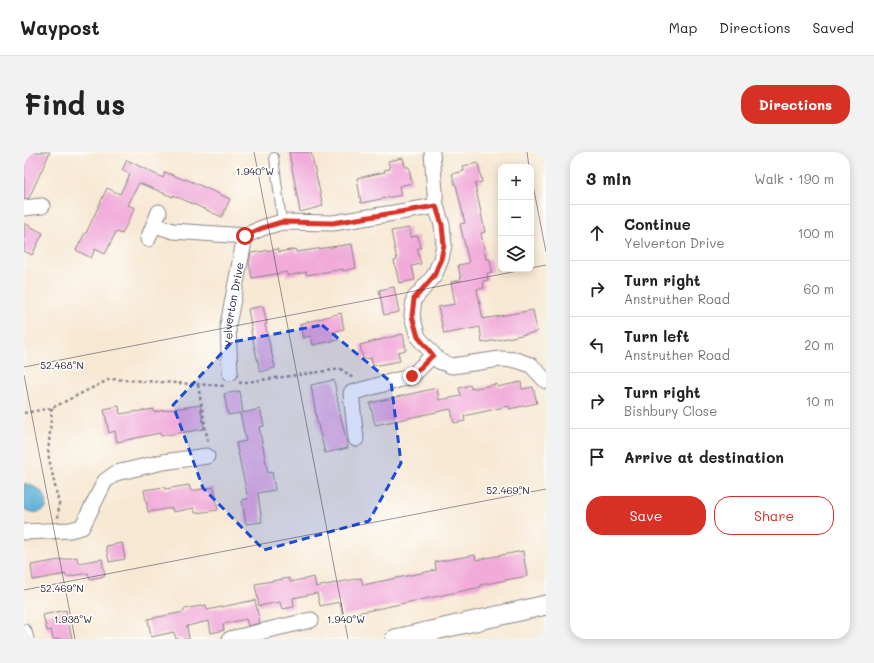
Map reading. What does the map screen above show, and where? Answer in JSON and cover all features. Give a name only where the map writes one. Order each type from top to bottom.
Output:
[{"type":"street","points":[[432,152],[436,206],[442,225],[444,245],[441,259],[434,276],[414,299],[412,316],[418,337],[439,361],[452,366],[500,359],[516,360],[531,365],[546,381]]},
{"type":"street","points":[[24,208],[42,206]]},
{"type":"street","points":[[148,239],[157,218],[173,231],[245,236],[262,228],[282,222],[333,223],[436,206]]},
{"type":"street","name":"Yelverton Drive","points":[[233,381],[228,325],[245,236]]},
{"type":"street","points":[[356,438],[351,393],[412,376],[433,355]]},
{"type":"street","points":[[24,532],[70,530],[82,527],[105,482],[116,473],[164,462],[207,456]]},
{"type":"street","points":[[394,639],[414,637],[546,605]]},
{"type":"street","points":[[230,639],[311,620]]},
{"type":"street","points":[[24,632],[26,639]]},
{"type":"lane","points":[[274,157],[282,222]]},
{"type":"path","points":[[24,413],[52,408],[110,379],[224,386],[233,381],[341,369],[366,388]]},
{"type":"path","points":[[198,385],[209,445],[207,456]]},
{"type":"path","points":[[52,408],[48,454],[59,504],[57,531]]},
{"type":"highlighted area","points":[[322,325],[391,382],[401,463],[369,521],[264,550],[203,488],[173,405],[232,342]]},
{"type":"water","points":[[24,483],[36,488],[44,495],[47,503],[45,506],[47,507],[42,511],[30,512],[24,509]]},
{"type":"building","points":[[24,152],[50,152],[29,198],[24,199]]},
{"type":"building","points":[[289,152],[311,152],[323,206],[300,212]]},
{"type":"building","points":[[403,158],[405,167],[409,167],[412,183],[399,186],[401,195],[361,203],[357,178],[385,172],[384,170],[390,169],[388,161]]},
{"type":"building","points":[[127,160],[163,178],[165,172],[185,180],[186,179],[230,199],[222,217],[173,195],[173,197],[139,183],[128,205],[135,208],[122,234],[116,232],[105,254],[95,249],[91,258],[76,250],[86,233],[107,188],[120,194],[130,174],[122,170]]},
{"type":"building","points":[[478,163],[482,182],[475,184],[485,232],[481,233],[486,259],[490,259],[492,272],[487,273],[488,280],[483,281],[484,288],[477,289],[483,319],[533,310],[537,332],[482,343],[480,327],[444,334],[438,307],[455,304],[451,282],[461,280],[458,265],[469,263],[460,224],[465,223],[452,174],[464,171],[463,166]]},
{"type":"building","points":[[24,223],[43,233],[32,255],[24,251]]},
{"type":"building","points":[[409,228],[410,237],[418,236],[421,248],[417,248],[421,264],[412,266],[415,280],[399,283],[394,261],[397,260],[391,231]]},
{"type":"building","points":[[352,244],[356,268],[307,275],[306,272],[287,276],[287,272],[252,278],[249,263],[251,253],[278,249],[279,252],[296,249],[296,252]]},
{"type":"building","points":[[394,287],[399,312],[384,315],[379,290]]},
{"type":"building","points":[[263,306],[267,324],[265,324],[275,368],[260,372],[248,309]]},
{"type":"building","points":[[341,313],[344,329],[336,331],[338,340],[313,345],[311,336],[303,338],[300,324]]},
{"type":"building","points":[[403,334],[406,350],[398,352],[400,361],[373,366],[371,358],[363,359],[360,345]]},
{"type":"building","points":[[334,380],[348,448],[325,453],[317,421],[311,385]]},
{"type":"building","points":[[521,382],[522,389],[533,387],[537,403],[509,409],[509,406],[464,416],[465,421],[454,423],[451,409],[375,425],[370,403],[437,388],[439,400],[461,396],[459,388],[470,385],[471,389],[497,384],[497,387]]},
{"type":"building","points":[[240,391],[243,413],[260,409],[264,426],[259,427],[268,473],[272,472],[275,490],[258,493],[262,522],[246,524],[242,500],[248,499],[236,443],[246,441],[240,413],[228,415],[224,394]]},
{"type":"building","points":[[200,405],[204,429],[161,436],[160,433],[117,442],[115,431],[109,433],[104,409],[119,406],[120,414],[154,409],[154,412]]},
{"type":"building","points":[[189,485],[191,491],[214,487],[218,510],[195,513],[194,508],[173,512],[172,508],[148,512],[144,490],[164,487],[165,489]]},
{"type":"building","points":[[122,543],[125,559],[109,562],[106,546]]},
{"type":"building","points":[[523,551],[527,576],[343,616],[340,602],[320,606],[317,593],[293,598],[294,607],[282,609],[280,602],[259,606],[255,584],[289,578],[290,582],[314,577],[316,587],[361,578],[363,585],[436,570],[435,562],[475,555],[476,560]]},
{"type":"building","points":[[77,557],[78,563],[102,559],[105,576],[90,579],[88,573],[66,577],[66,574],[33,580],[31,565]]},
{"type":"building","points":[[255,600],[260,623],[248,626],[246,619],[223,624],[224,630],[211,633],[209,621],[187,626],[189,639],[176,639],[174,632],[151,637],[148,619],[184,612],[184,609],[206,605],[207,610]]},
{"type":"building","points":[[66,610],[72,639],[53,639],[51,630],[47,631],[43,615]]},
{"type":"route","points":[[245,236],[262,228],[282,222],[333,223],[436,206],[442,225],[444,245],[441,259],[434,276],[414,299],[412,316],[418,337],[433,355],[412,376]]}]
